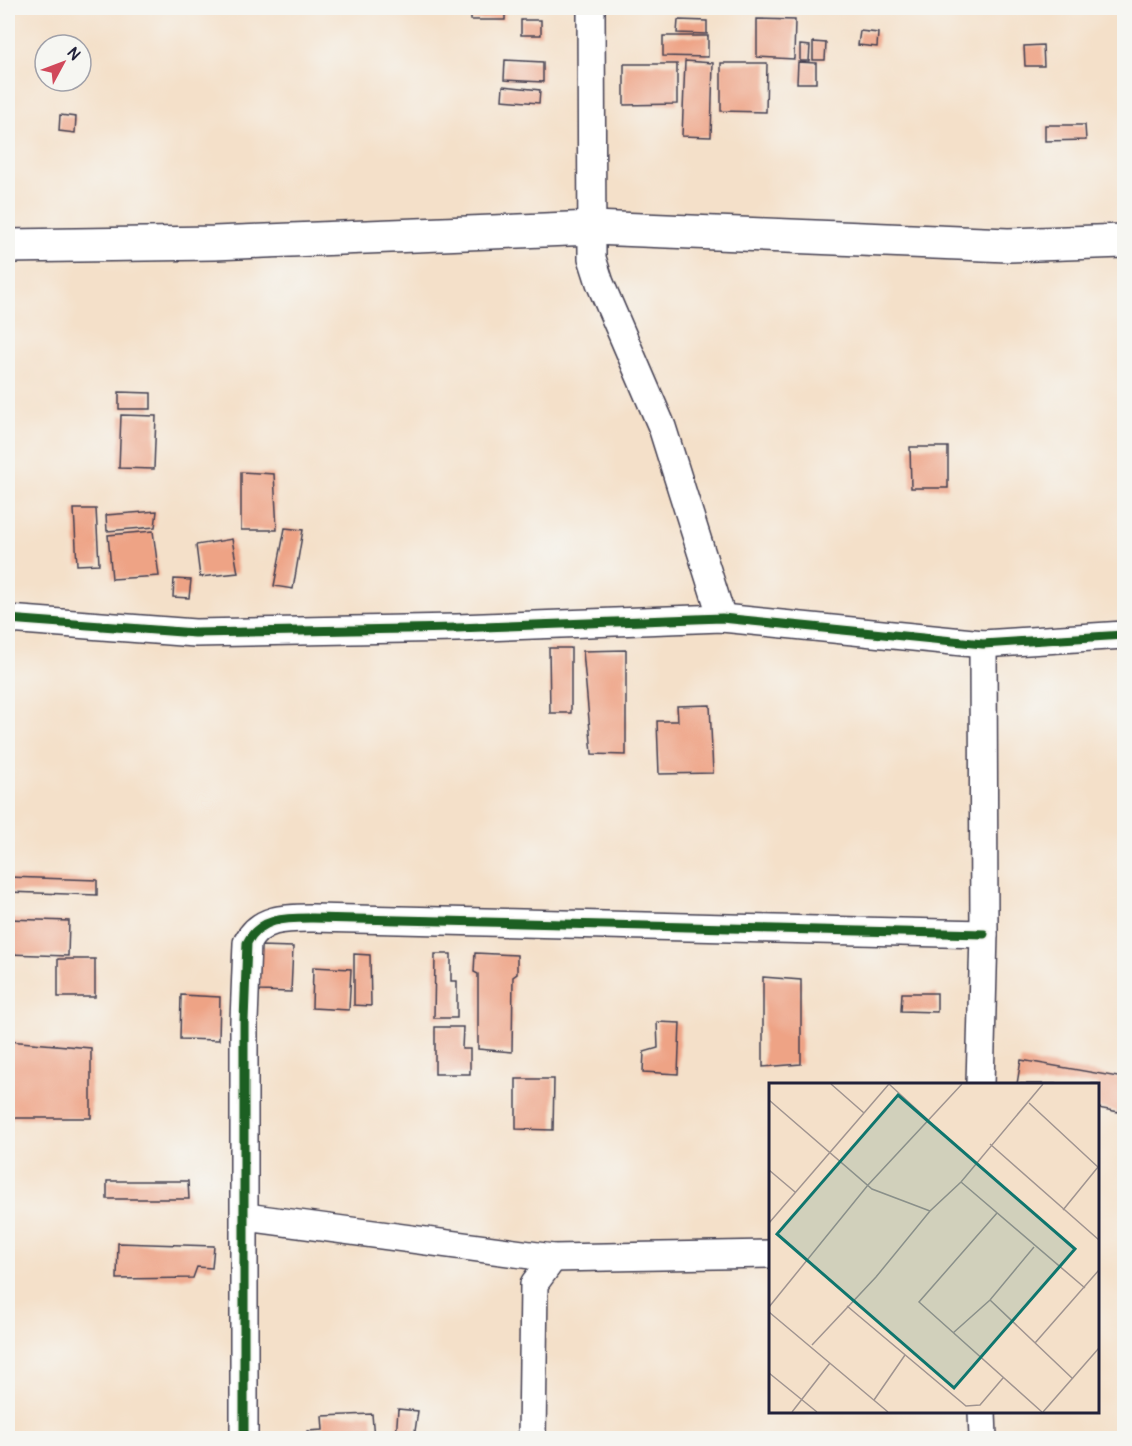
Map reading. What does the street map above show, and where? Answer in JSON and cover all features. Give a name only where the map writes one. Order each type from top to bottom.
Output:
[{"type":"street","points":[[591,8],[592,258],[600,283],[662,427],[722,618]]},
{"type":"street","points":[[8,246],[214,243],[593,228],[1008,245],[1125,241]]},
{"type":"street","points":[[8,619],[195,633],[457,628],[722,618],[983,644],[1125,635]]},
{"type":"street","points":[[980,1083],[984,934],[983,644]]},
{"type":"street","points":[[244,1438],[246,1217],[244,1021],[248,943],[252,933],[260,927],[279,918],[984,934]]},
{"type":"street","points":[[246,1217],[553,1258],[769,1254]]},
{"type":"street","points":[[532,1438],[534,1284],[553,1258]]},
{"type":"street","points":[[982,1413],[983,1438]]},
{"type":"building","points":[[471,8],[505,8],[505,20],[471,20]]},
{"type":"building","points":[[757,19],[795,20],[794,59],[757,57]]},
{"type":"building","points":[[521,20],[541,20],[541,35],[521,35]]},
{"type":"building","points":[[678,20],[707,21],[707,34],[677,33]]},
{"type":"building","points":[[860,31],[878,33],[877,47],[858,45]]},
{"type":"building","points":[[663,36],[708,36],[708,57],[663,56]]},
{"type":"building","points":[[813,42],[826,43],[825,60],[813,60]]},
{"type":"building","points":[[800,45],[810,46],[809,61],[800,61]]},
{"type":"building","points":[[1043,45],[1044,66],[1025,66],[1024,46]]},
{"type":"building","points":[[505,60],[543,62],[543,82],[504,80]]},
{"type":"building","points":[[685,61],[713,63],[711,137],[682,136]]},
{"type":"building","points":[[798,62],[816,63],[816,83],[797,83]]},
{"type":"building","points":[[721,63],[767,63],[766,112],[721,111]]},
{"type":"building","points":[[624,64],[677,64],[677,104],[624,105]]},
{"type":"building","points":[[503,86],[540,90],[539,103],[502,100]]},
{"type":"building","points":[[60,115],[76,117],[75,133],[59,131]]},
{"type":"building","points":[[1045,125],[1085,125],[1086,140],[1045,141]]},
{"type":"building","points":[[119,392],[151,393],[151,409],[119,409]]},
{"type":"building","points":[[121,415],[156,416],[154,469],[119,468]]},
{"type":"building","points":[[910,447],[948,447],[948,488],[911,488]]},
{"type":"building","points":[[241,472],[274,474],[277,530],[241,530]]},
{"type":"building","points":[[74,509],[96,509],[99,564],[77,565]]},
{"type":"building","points":[[157,511],[155,527],[107,531],[106,515]]},
{"type":"building","points":[[285,528],[303,530],[293,589],[274,586]]},
{"type":"building","points":[[153,531],[159,576],[112,579],[108,535]]},
{"type":"building","points":[[232,539],[238,573],[200,577],[196,545]]},
{"type":"building","points":[[174,579],[191,580],[189,598],[173,597]]},
{"type":"building","points":[[549,648],[571,648],[571,713],[550,713]]},
{"type":"building","points":[[626,650],[626,755],[592,754],[583,651]]},
{"type":"building","points":[[710,705],[713,773],[659,774],[657,721],[678,721],[677,706]]},
{"type":"building","points":[[8,877],[97,880],[97,895],[8,892]]},
{"type":"building","points":[[8,919],[69,921],[68,956],[8,954]]},
{"type":"building","points":[[260,946],[293,947],[291,992],[259,991]]},
{"type":"building","points":[[475,953],[517,955],[517,974],[513,977],[512,1052],[478,1049],[478,974],[474,972]]},
{"type":"building","points":[[354,954],[370,955],[371,1006],[354,1005]]},
{"type":"building","points":[[435,954],[451,954],[451,981],[457,981],[457,1018],[434,1018]]},
{"type":"building","points":[[58,959],[95,959],[95,997],[58,997]]},
{"type":"building","points":[[313,967],[351,969],[349,1010],[312,1008]]},
{"type":"building","points":[[763,977],[801,980],[801,1064],[763,1067]]},
{"type":"building","points":[[902,993],[937,993],[937,1012],[901,1011]]},
{"type":"building","points":[[181,995],[220,997],[219,1040],[180,1039]]},
{"type":"building","points":[[657,1022],[680,1023],[678,1074],[643,1072],[644,1052],[658,1048]]},
{"type":"building","points":[[435,1027],[463,1027],[462,1049],[470,1049],[470,1074],[435,1074]]},
{"type":"building","points":[[8,1041],[91,1048],[91,1118],[8,1118]]},
{"type":"building","points":[[1021,1060],[1124,1078],[1119,1112],[1099,1108],[1099,1083],[1017,1083]]},
{"type":"building","points":[[516,1079],[554,1079],[553,1130],[516,1129]]},
{"type":"building","points":[[107,1181],[188,1181],[189,1199],[107,1199]]},
{"type":"building","points":[[118,1243],[214,1246],[212,1268],[197,1267],[193,1278],[117,1279]]},
{"type":"building","points":[[398,1409],[418,1411],[414,1438],[396,1438]]},
{"type":"building","points":[[372,1414],[374,1438],[307,1438],[307,1431],[323,1430],[322,1416]]},
{"type":"cycle path","points":[[8,619],[195,633],[457,628],[722,618],[983,644],[1124,635]]},
{"type":"cycle path","points":[[244,1438],[244,1021],[247,943],[259,928],[284,919],[313,918],[984,934]]}]
